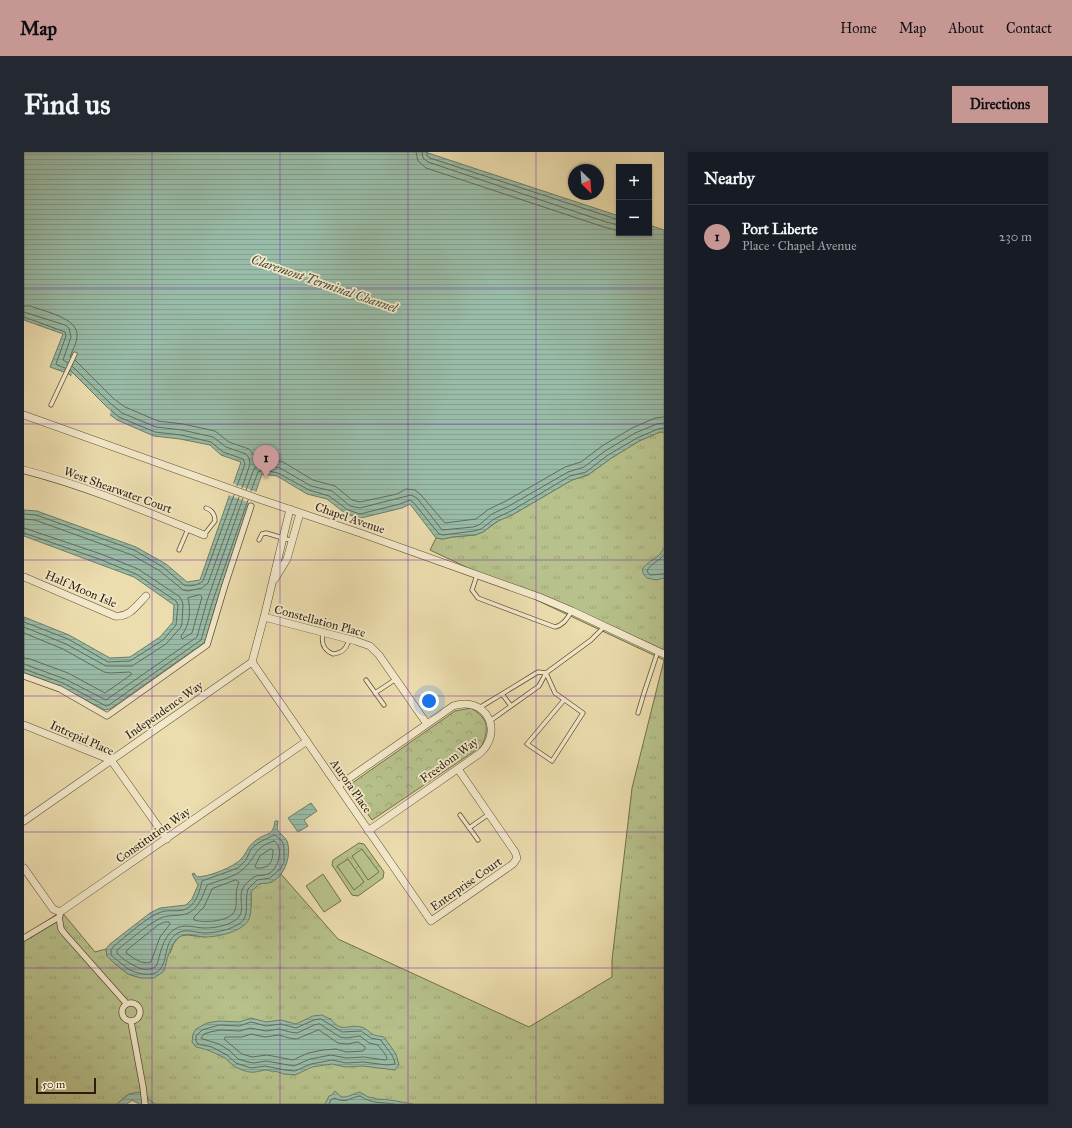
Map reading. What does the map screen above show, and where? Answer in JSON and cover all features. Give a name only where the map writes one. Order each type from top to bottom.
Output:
[{"type":"street","name":"Chapel Avenue","points":[[24,415],[255,498],[477,574],[572,611],[661,652]]},
{"type":"street","name":"West Shearwater Court","points":[[24,470],[45,475],[124,503],[204,535]]},
{"type":"street","points":[[24,676],[60,689],[107,716],[207,646],[251,506]]},
{"type":"street","points":[[252,662],[272,587],[290,509]]},
{"type":"street","points":[[272,587],[288,559],[300,513]]},
{"type":"street","name":"Half Moon Isle","points":[[24,577],[111,615],[125,615],[132,611],[146,596]]},
{"type":"street","name":"Constellation Place","points":[[264,617],[366,644],[379,655],[427,724]]},
{"type":"street","name":"Aurora Place","points":[[252,662],[431,921]]},
{"type":"street","name":"Independence Way","points":[[24,821],[252,662]]},
{"type":"street","points":[[338,786],[456,705],[471,704],[484,712],[490,720]]},
{"type":"street","name":"Freedom Way","points":[[368,831],[458,769],[488,746],[492,730],[490,720]]},
{"type":"street","name":"Intrepid Place","points":[[24,725],[111,760],[167,839]]},
{"type":"street","name":"Constitution Way","points":[[60,914],[307,742]]},
{"type":"street","points":[[458,769],[489,814]]},
{"type":"street","name":"Enterprise Court","points":[[431,921],[517,861],[517,856],[489,814]]},
{"type":"street","points":[[24,868],[53,909],[60,914],[61,929],[64,934],[127,1004]]},
{"type":"street","points":[[24,938],[60,914]]},
{"type":"street","points":[[133,1003],[138,1006],[140,1012],[139,1018],[131,1022],[125,1020],[122,1015],[123,1009],[127,1004],[133,1003]]},
{"type":"street","points":[[131,1022],[145,1104]]},
{"type":"lane","points":[[51,405],[75,354]]},
{"type":"lane","points":[[204,535],[215,521],[212,512],[206,508]]},
{"type":"lane","points":[[179,550],[188,529]]},
{"type":"lane","points":[[258,540],[264,534],[293,541]]},
{"type":"lane","points":[[477,574],[472,590],[478,598],[555,627],[561,626],[572,611]]},
{"type":"lane","points":[[490,720],[539,686],[546,673],[591,640],[605,626]]},
{"type":"lane","points":[[323,633],[323,645],[327,651],[333,654],[343,651],[349,640]]},
{"type":"lane","points":[[638,713],[644,693],[661,652]]},
{"type":"lane","points":[[479,708],[538,672],[546,673]]},
{"type":"lane","points":[[546,673],[555,694],[564,700],[583,713],[552,761],[528,744],[564,700]]},
{"type":"lane","points":[[375,693],[396,679]]},
{"type":"lane","points":[[366,680],[384,705]]},
{"type":"lane","points":[[502,694],[511,706]]},
{"type":"lane","points":[[469,828],[489,814]]},
{"type":"lane","points":[[460,815],[478,840]]},
{"type":"green space","points":[[660,432],[664,432],[664,660],[430,550],[436,538],[443,539],[475,535],[483,532],[501,519],[512,515],[572,480],[588,475],[639,441]]},
{"type":"green space","points":[[664,660],[664,1104],[155,1104],[129,1094],[117,1104],[24,1104],[24,938],[61,911],[95,952],[106,949],[107,956],[113,962],[128,974],[141,978],[170,953],[174,943],[180,936],[187,935],[205,937],[251,908],[251,892],[259,884],[272,882],[281,874],[338,939],[529,1027],[612,977],[612,960],[632,788]]},
{"type":"green space","points":[[471,708],[481,716],[486,724],[486,734],[482,746],[372,820],[348,786],[455,711]]},
{"type":"green space","points":[[359,843],[364,844],[384,872],[383,878],[358,896],[352,895],[332,865],[333,860]]},
{"type":"green space","points":[[362,849],[379,872],[368,880],[352,856]]},
{"type":"green space","points":[[348,859],[364,882],[354,890],[337,866]]},
{"type":"green space","points":[[323,874],[341,901],[324,912],[306,886]]},
{"type":"water","name":"Claremont Terminal Channel","points":[[24,152],[425,152],[616,215],[616,236],[652,236],[652,226],[664,230],[664,432],[660,432],[639,441],[588,475],[572,480],[512,515],[496,522],[483,532],[475,535],[443,539],[436,538],[410,504],[402,508],[361,518],[346,514],[327,499],[307,494],[277,476],[262,474],[216,604],[205,642],[110,709],[105,710],[61,687],[24,673],[24,617],[69,635],[110,658],[130,657],[160,637],[173,622],[174,605],[134,577],[24,536],[24,510],[37,511],[136,547],[166,564],[187,582],[200,580],[241,462],[221,455],[210,445],[154,436],[117,420],[104,410],[69,374],[50,367],[63,334],[24,320]]},
{"type":"water","points":[[664,548],[664,578],[656,580],[647,578],[643,572],[644,566],[659,555]]},
{"type":"water","points":[[311,803],[317,811],[304,820],[308,826],[298,832],[288,818]]},
{"type":"water","points":[[275,821],[278,821],[277,829],[287,841],[289,852],[288,858],[284,870],[276,879],[270,883],[259,884],[251,892],[250,916],[246,924],[229,933],[216,936],[205,937],[187,934],[181,936],[174,942],[164,971],[154,978],[141,978],[128,974],[107,956],[106,949],[110,944],[150,913],[160,908],[186,905],[192,899],[198,885],[192,874],[194,873],[197,877],[202,877],[234,865],[242,858],[253,843],[272,830]]},
{"type":"water","points":[[322,1015],[330,1018],[338,1026],[361,1027],[373,1035],[384,1037],[396,1054],[399,1065],[395,1070],[363,1066],[345,1067],[332,1064],[312,1067],[295,1075],[266,1070],[250,1072],[235,1067],[225,1058],[205,1049],[196,1047],[192,1042],[193,1034],[196,1029],[207,1023],[219,1021],[239,1022],[251,1018],[266,1022],[281,1020],[296,1024],[313,1016]]},
{"type":"water","points":[[335,1091],[341,1097],[346,1097],[360,1092],[368,1097],[376,1099],[413,1104],[325,1104],[329,1096]]},
{"type":"water","points":[[139,1092],[155,1104],[139,1104],[132,1100],[127,1104],[117,1104],[129,1094]]},
{"type":"pier","points":[[73,373],[111,410],[110,415],[108,416],[70,378]]},
{"type":"pier","points":[[232,483],[257,492],[253,504],[228,495]]},
{"type":"place","name":"Port Liberte","points":[[266,478]]}]
